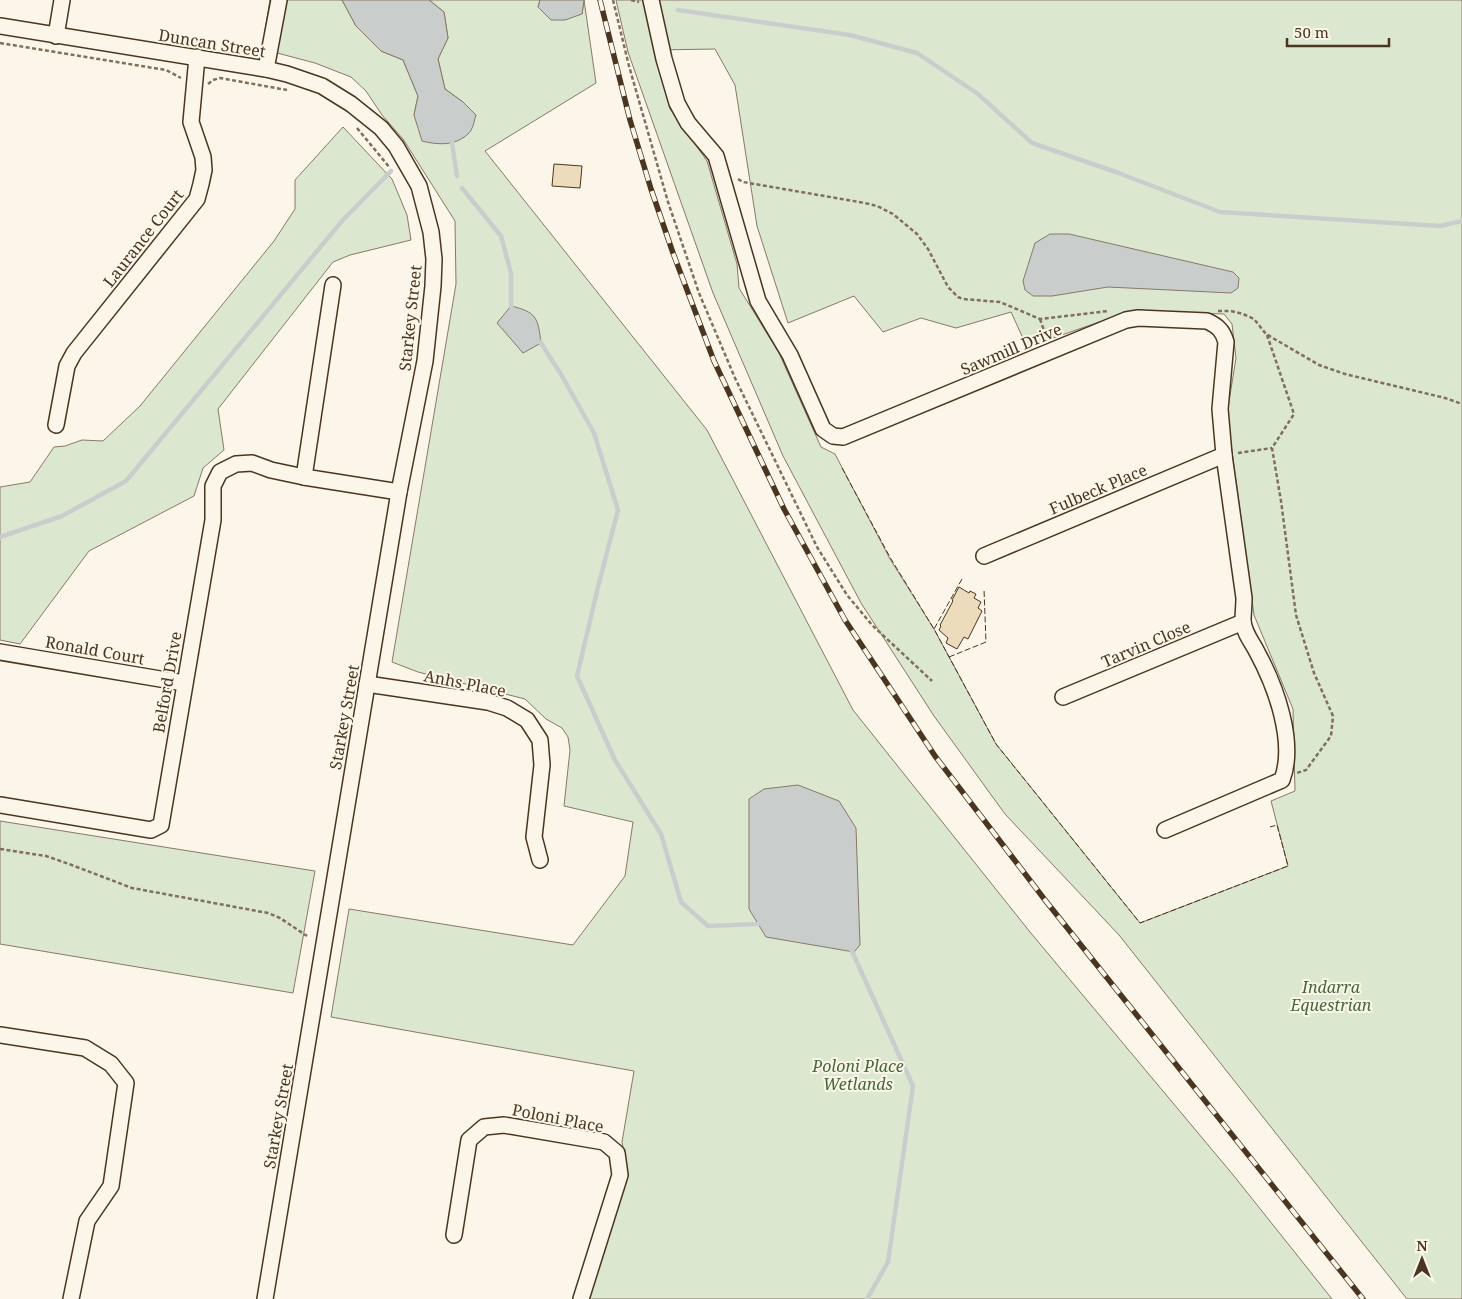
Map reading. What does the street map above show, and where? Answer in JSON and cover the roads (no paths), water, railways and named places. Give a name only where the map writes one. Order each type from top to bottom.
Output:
[{"type":"street","points":[[56,36],[62,0]]},
{"type":"street","points":[[266,69],[279,0]]},
{"type":"street","name":"Sawmill Drive","points":[[651,0],[664,59],[677,103],[688,123],[716,156],[758,301],[790,355],[823,428],[833,436],[843,437],[1126,320],[1138,318],[1208,321],[1216,325],[1224,333],[1226,342],[1220,410],[1224,455],[1244,598],[1243,622],[1282,711],[1286,760],[1282,780],[1165,830]]},
{"type":"street","name":"Duncan Street","points":[[0,26],[196,57],[287,74],[322,86],[351,104],[381,128],[396,146]]},
{"type":"street","name":"Laurance Court","points":[[56,425],[67,366],[74,353],[196,199],[204,170],[203,157],[192,122],[196,57]]},
{"type":"street","name":"Starkey Street","points":[[265,1299],[399,492],[425,360],[434,260],[431,232],[419,186],[396,146]]},
{"type":"street","points":[[304,477],[333,285]]},
{"type":"street","name":"Fulbeck Place","points":[[984,556],[1224,455]]},
{"type":"street","name":"Belford Drive","points":[[0,805],[151,830],[161,826],[184,683],[214,520],[213,486],[220,472],[236,464],[252,463],[272,470],[304,477],[399,492]]},
{"type":"street","name":"Tarvin Close","points":[[1063,698],[1243,622]]},
{"type":"street","name":"Ronald Court","points":[[0,652],[184,683]]},
{"type":"street","name":"Anhs Place","points":[[368,684],[488,702],[507,708],[527,720],[540,740],[542,765],[534,837],[540,860]]},
{"type":"street","points":[[0,1036],[85,1048],[111,1064],[126,1083],[111,1186],[87,1221],[71,1299]]},
{"type":"street","name":"Poloni Place","points":[[454,1235],[469,1140],[484,1127],[504,1125],[604,1142],[617,1153],[620,1175],[581,1299]]},
{"type":"waterway","points":[[678,10],[850,35],[917,53],[978,94],[1032,143],[1116,172],[1220,212],[1440,226],[1462,221]]},
{"type":"waterway","points":[[453,138],[452,143],[457,176]]},
{"type":"waterway","points":[[0,537],[62,516],[126,481],[342,221],[391,171]]},
{"type":"waterway","points":[[462,188],[501,236],[511,273],[511,306],[513,311]]},
{"type":"waterway","points":[[536,339],[541,343],[562,376],[594,433],[618,510],[577,676],[615,760],[661,834],[681,902],[708,926],[758,924],[763,921]]},
{"type":"waterway","points":[[851,949],[913,1086],[888,1262],[867,1299]]},
{"type":"railway","points":[[600,0],[630,120],[651,189],[714,361],[784,509],[845,620],[935,756],[1045,900],[1363,1299]]},
{"type":"park label","name":"Indarra Equestrian","points":[[1331,996]]},
{"type":"park label","name":"Poloni Place Wetlands","points":[[858,1075]]}]
